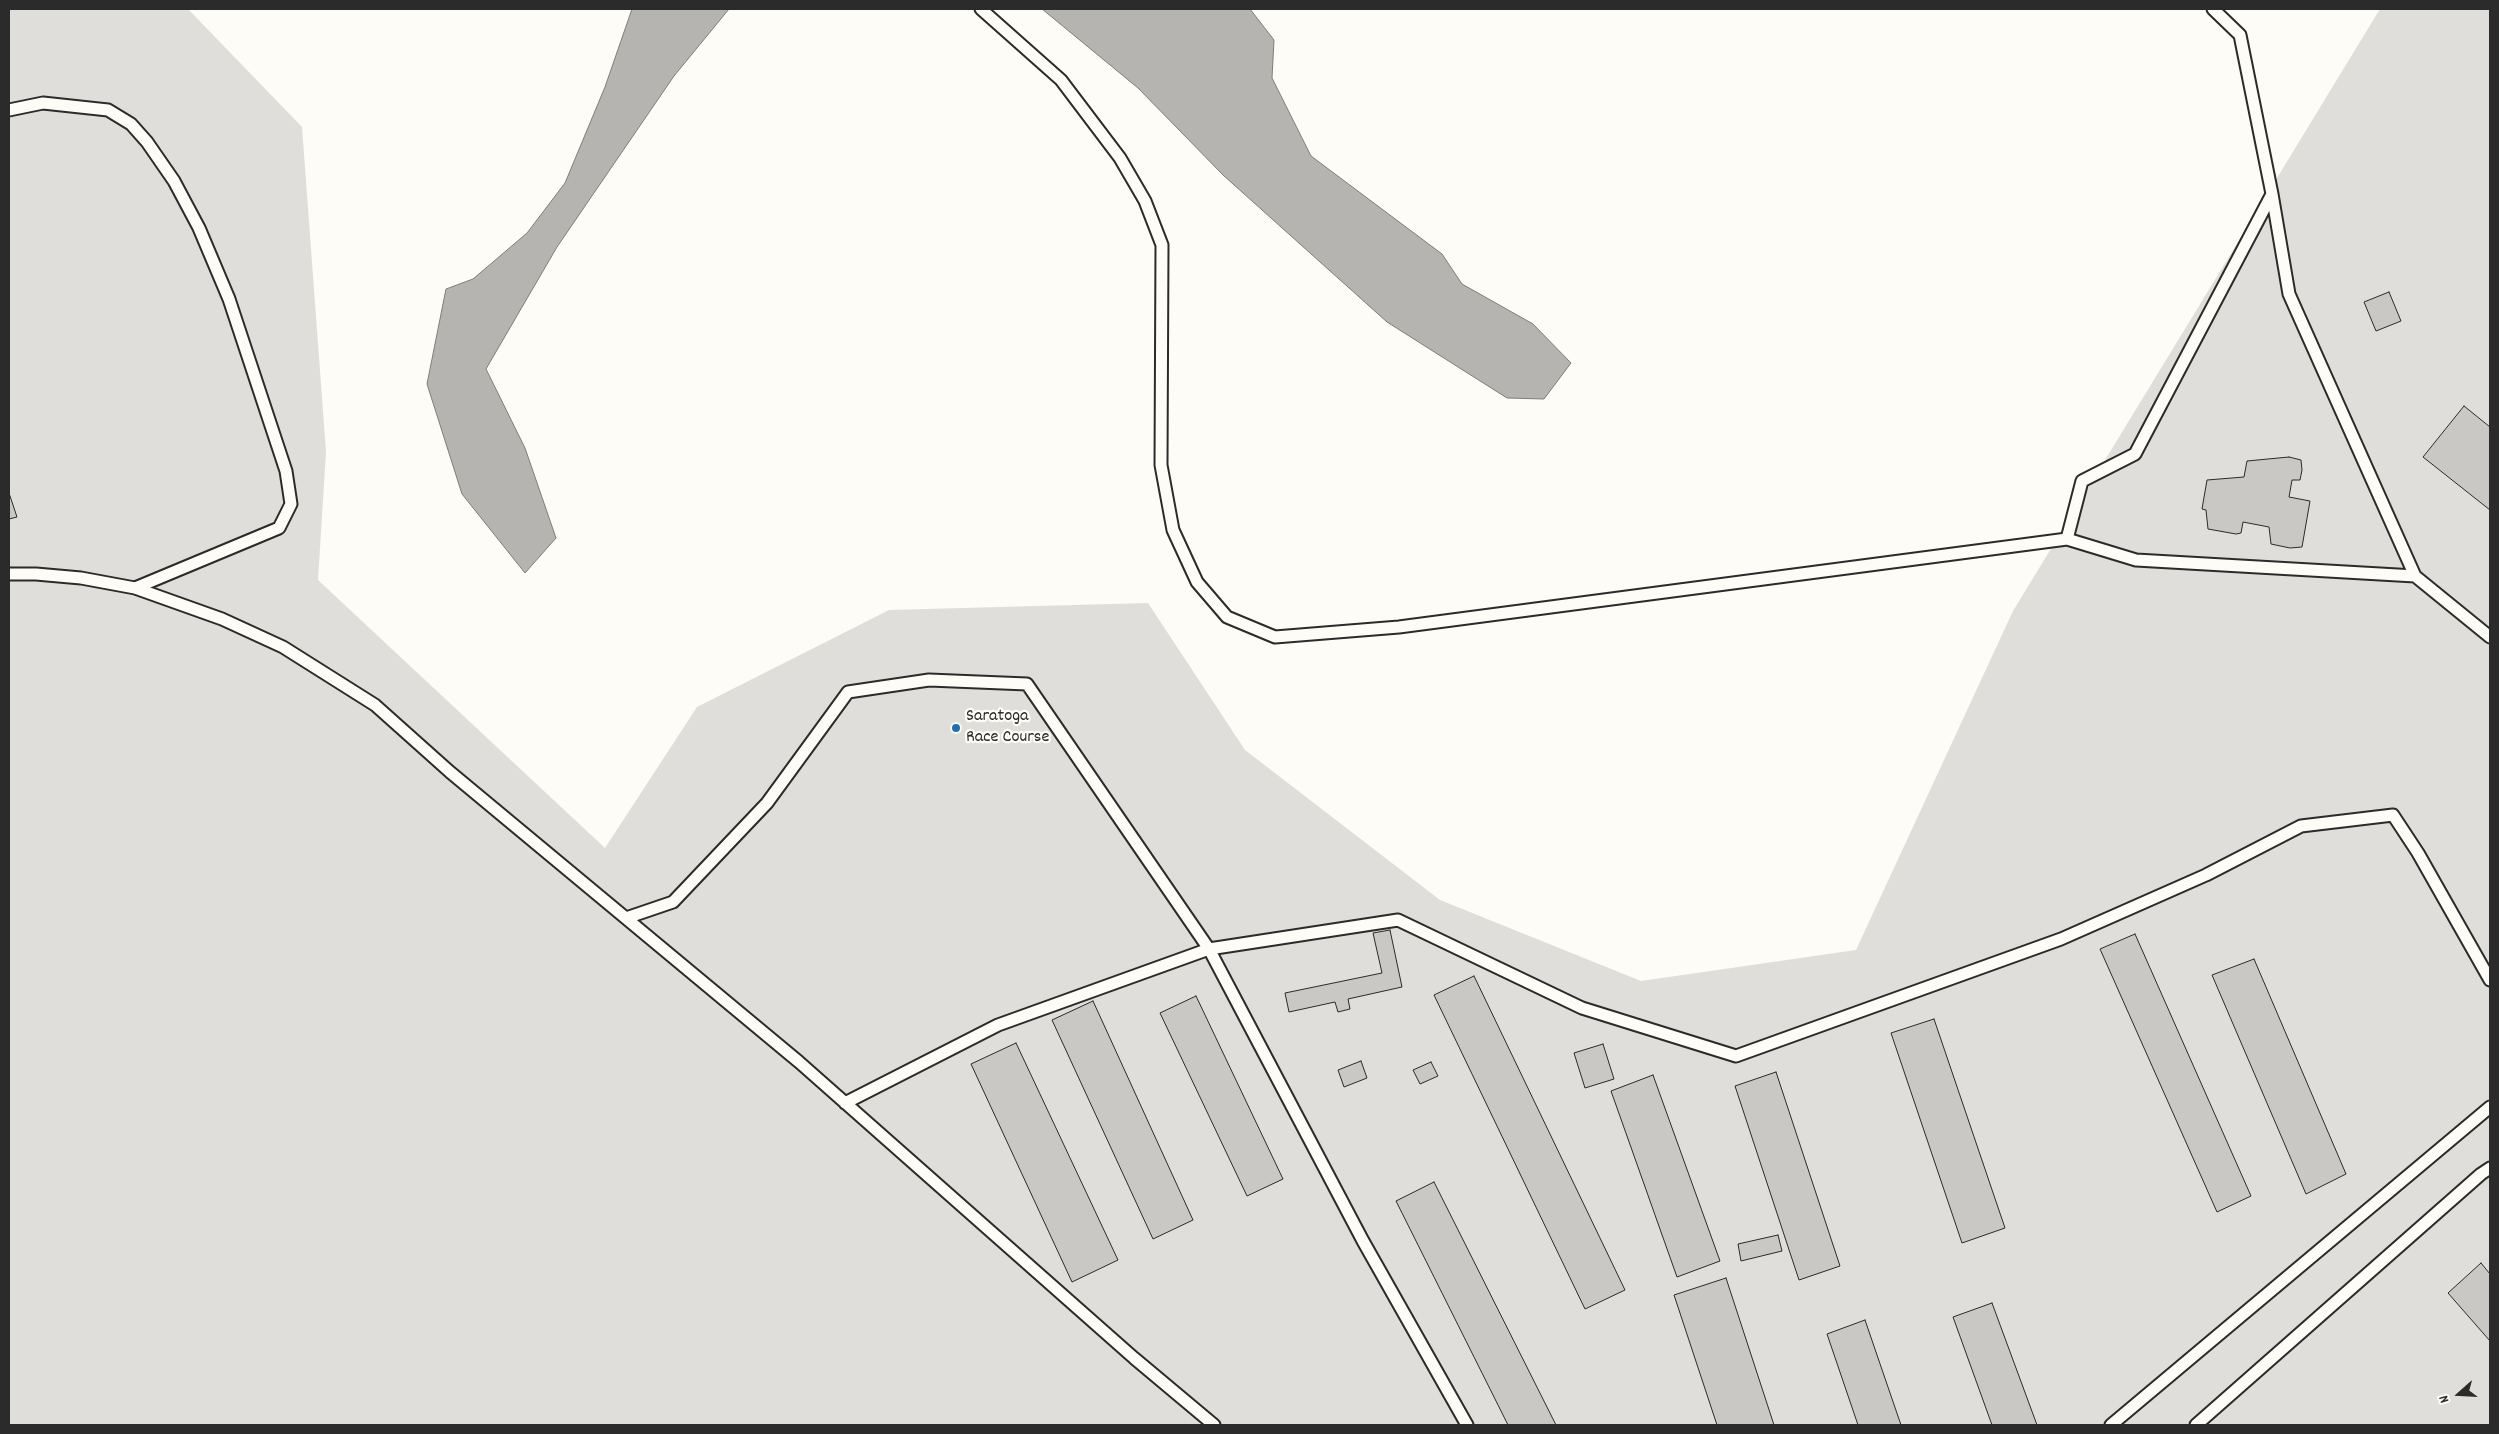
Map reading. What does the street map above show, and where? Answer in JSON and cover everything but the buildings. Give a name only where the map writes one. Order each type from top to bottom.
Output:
[{"type":"lane","points":[[981,9],[1061,80],[1120,158],[1145,201],[1162,245],[1162,465],[1174,530],[1197,582],[1227,617],[1275,637],[1400,627],[2067,539],[2136,560],[2415,576]]},
{"type":"lane","points":[[2213,9],[2240,35],[2272,194],[2289,294],[2415,576],[2490,637]]},
{"type":"lane","points":[[9,110],[43,103],[108,110],[131,124],[147,142],[174,182],[199,228],[229,299],[286,472],[292,504],[279,528],[135,588]]},
{"type":"lane","points":[[2067,539],[2082,481],[2135,454],[2272,194]]},
{"type":"lane","points":[[9,574],[36,574],[80,578],[135,588],[222,619],[283,647],[375,706],[845,1103],[1134,1358],[1214,1425]]},
{"type":"lane","points":[[626,918],[673,902],[767,803],[848,692],[928,680],[1027,684],[1210,948],[1363,1241],[1467,1425]]},
{"type":"lane","points":[[845,1103],[998,1025],[1210,948],[1398,920],[1582,1008],[1736,1056],[2061,939],[2206,875],[2301,826],[2393,815],[2418,853],[2490,980]]},
{"type":"lane","points":[[2111,1425],[2490,1107]]},
{"type":"lane","points":[[2196,1425],[2480,1174],[2490,1168]]},
{"type":"shaded area","name":"Saratoga Race Course","points":[[9,9],[188,9],[302,127],[326,452],[318,580],[605,848],[697,707],[889,610],[1148,603],[1245,750],[1440,900],[1641,981],[1856,950],[2013,611],[2380,9],[2490,9],[2490,1425],[9,1425]]},
{"type":"shaded area","points":[[632,9],[729,9],[674,76],[557,247],[486,369],[525,448],[556,538],[525,573],[462,494],[427,384],[446,289],[473,279],[527,233],[565,183],[605,87]]},
{"type":"shaded area","points":[[1042,9],[1250,9],[1274,40],[1272,78],[1311,156],[1442,254],[1462,284],[1533,324],[1571,363],[1544,399],[1507,398],[1387,322],[1223,175],[1138,88]]},
{"type":"place","name":"Saratoga Race Course","points":[[956,728]]}]
